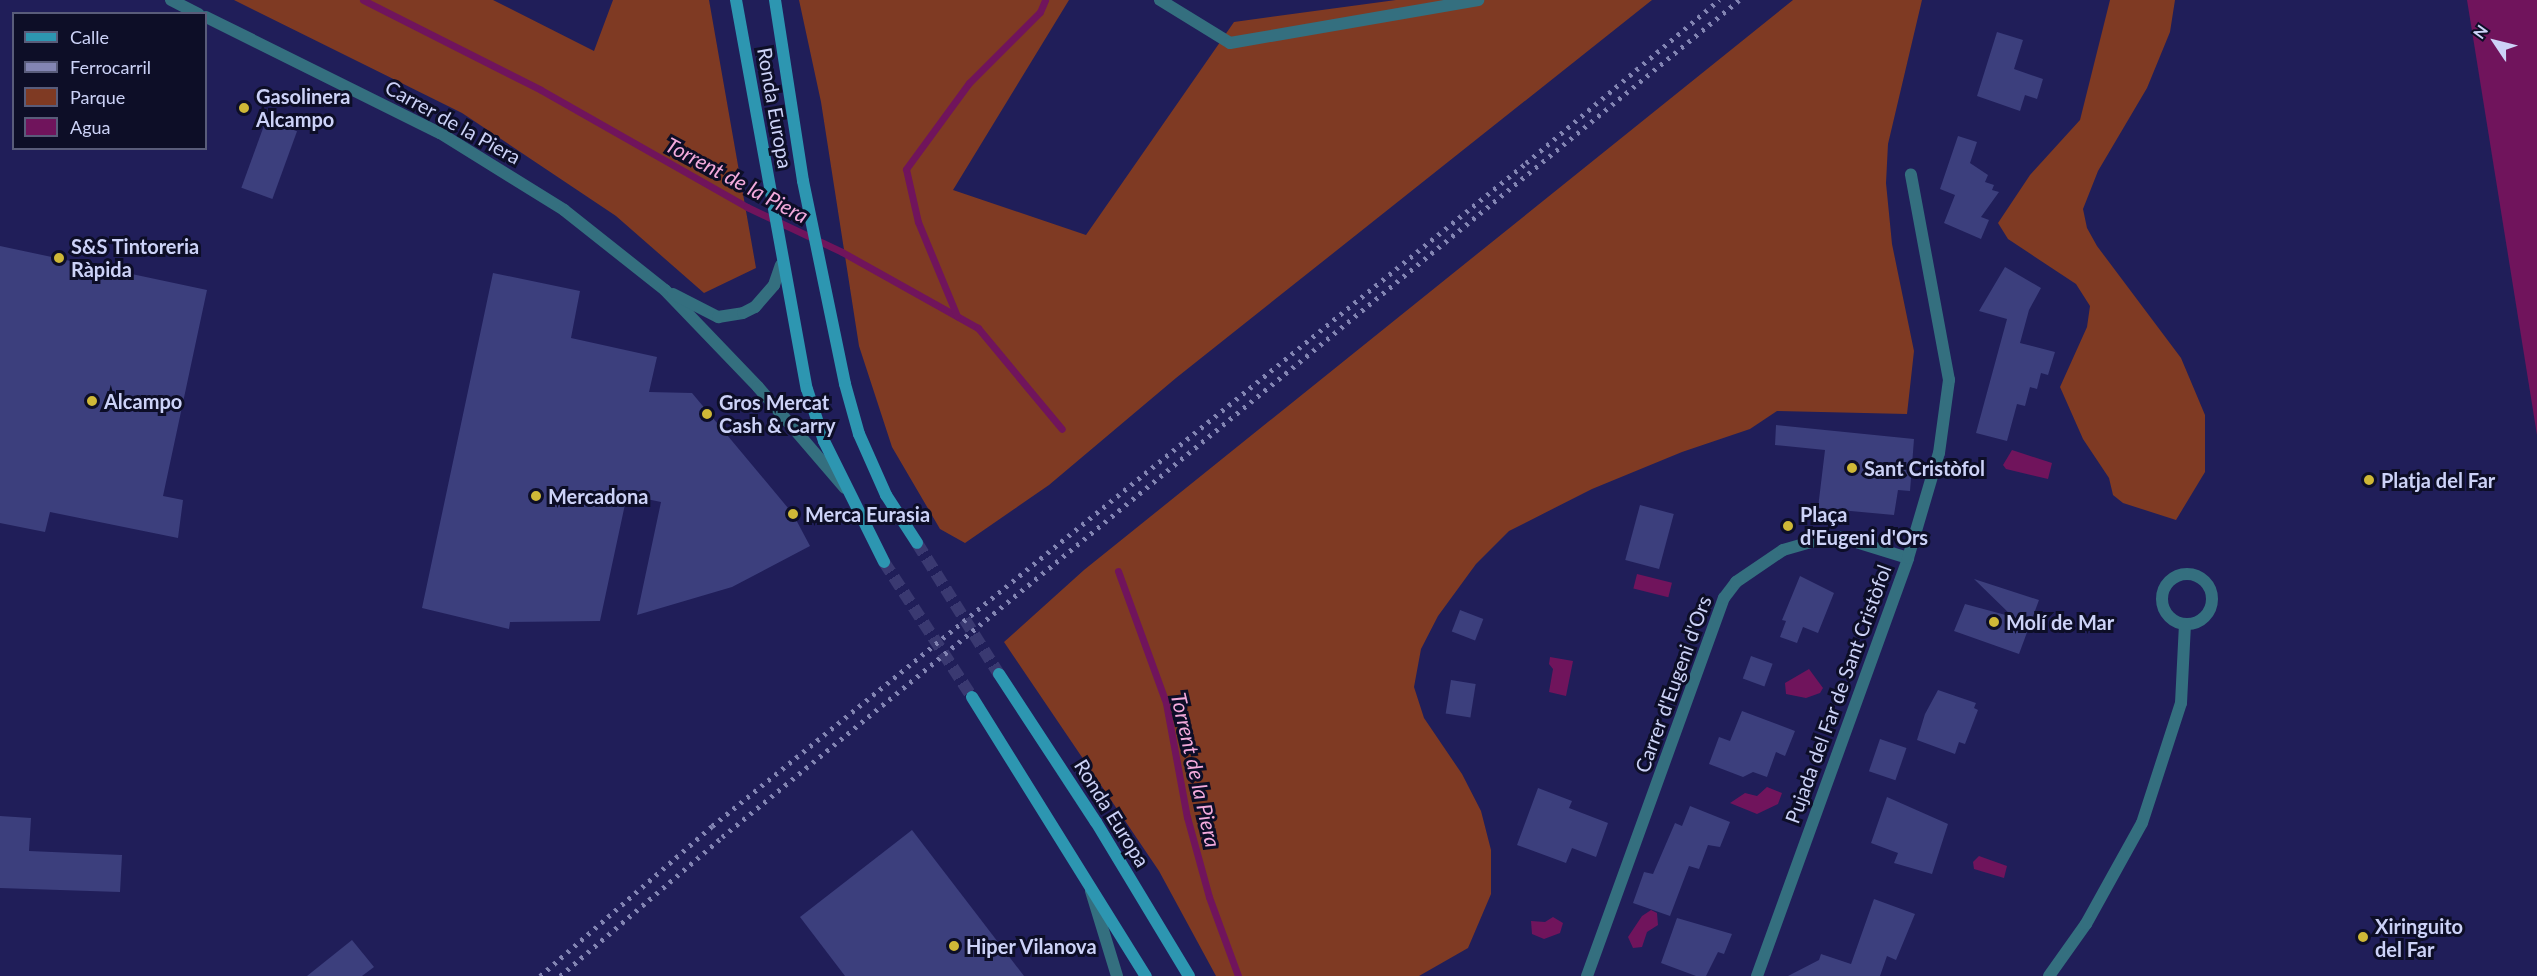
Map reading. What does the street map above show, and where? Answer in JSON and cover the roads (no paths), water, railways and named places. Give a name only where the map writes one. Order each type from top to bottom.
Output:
[{"type":"street","points":[[171,0],[195,12]]},
{"type":"street","name":"Ronda Europa","points":[[736,0],[762,153],[807,389],[845,488],[884,562]]},
{"type":"street","name":"Ronda Europa","points":[[775,0],[803,181],[859,434],[886,495],[917,543]]},
{"type":"street","points":[[1160,0],[1230,43],[1478,0]]},
{"type":"street","name":"Carrer de la Piera","points":[[207,17],[440,133],[564,210],[665,290],[758,387],[845,488]]},
{"type":"street","name":"Pujada del Far de Sant Cristòfol","points":[[1757,976],[1908,558],[1939,453],[1949,380],[1911,174]]},
{"type":"street","name":"Carrer de la Piera","points":[[665,290],[718,317],[743,313],[755,307],[774,285],[782,261]]},
{"type":"street","name":"Carrer d'Eugeni d'Ors","points":[[1587,976],[1724,598],[1736,582],[1783,550],[1821,539],[1840,537],[1908,558]]},
{"type":"street","points":[[2187,574],[2203,580],[2211,601],[2200,620],[2185,624],[2166,612],[2162,595],[2171,580],[2187,574]]},
{"type":"street","points":[[2049,976],[2086,924],[2142,823],[2181,703],[2185,624]]},
{"type":"street","name":"Ronda Europa","points":[[999,674],[1096,822],[1188,976]]},
{"type":"street","points":[[972,697],[1086,876],[1146,976]]},
{"type":"street","points":[[1086,876],[1117,976]]},
{"type":"water","points":[[2467,0],[2537,0],[2537,435]]},
{"type":"water","points":[[2012,450],[2052,463],[2048,479],[2006,469],[2003,465]]},
{"type":"water","points":[[1637,574],[1672,583],[1668,597],[1633,589]]},
{"type":"water","points":[[1550,657],[1573,661],[1566,696],[1549,692],[1553,669],[1549,664]]},
{"type":"water","points":[[1809,669],[1823,688],[1820,693],[1806,698],[1786,694],[1785,683]]},
{"type":"water","points":[[1767,787],[1782,793],[1778,804],[1757,814],[1730,803],[1745,793],[1757,796]]},
{"type":"water","points":[[1979,856],[2007,866],[2004,878],[1974,869],[1973,862]]},
{"type":"water","points":[[1651,910],[1657,913],[1658,925],[1647,932],[1642,947],[1633,948],[1628,937],[1642,916]]},
{"type":"water","points":[[1553,917],[1563,923],[1560,933],[1544,939],[1532,934],[1531,921],[1545,922]]},
{"type":"waterway","name":"Torrent de la Piera","points":[[363,0],[541,90],[747,207],[842,252],[978,328],[1062,429]]},
{"type":"waterway","points":[[957,316],[918,222],[906,169],[969,83],[1040,12],[1045,0]]},
{"type":"waterway","name":"Torrent de la Piera","points":[[1118,571],[1166,703],[1187,817],[1209,897],[1238,976]]},
{"type":"tunnel","points":[[917,543],[999,674]]},
{"type":"tunnel","points":[[884,562],[972,697]]},
{"type":"railway","points":[[540,976],[712,826],[1526,163],[1719,0]]},
{"type":"railway","points":[[560,976],[722,837],[1739,0]]},
{"type":"place","name":"Gasolinera Alcampo","points":[[244,108]]},
{"type":"place","name":"S&S Tintoreria Ràpida","points":[[59,258]]},
{"type":"place","name":"Alcampo","points":[[92,401]]},
{"type":"place","name":"Gros Mercat Cash & Carry","points":[[707,414]]},
{"type":"place","name":"Sant Cristòfol","points":[[1852,468]]},
{"type":"place","name":"Platja del Far","points":[[2369,480]]},
{"type":"place","name":"Mercadona","points":[[536,496]]},
{"type":"place","name":"Merca Eurasia","points":[[793,514]]},
{"type":"place","name":"Plaça d'Eugeni d'Ors","points":[[1788,526]]},
{"type":"place","name":"Molí de Mar","points":[[1994,622]]},
{"type":"place","name":"Xiringuito del Far","points":[[2363,937]]},
{"type":"place","name":"Hiper Vilanova","points":[[954,946]]}]
